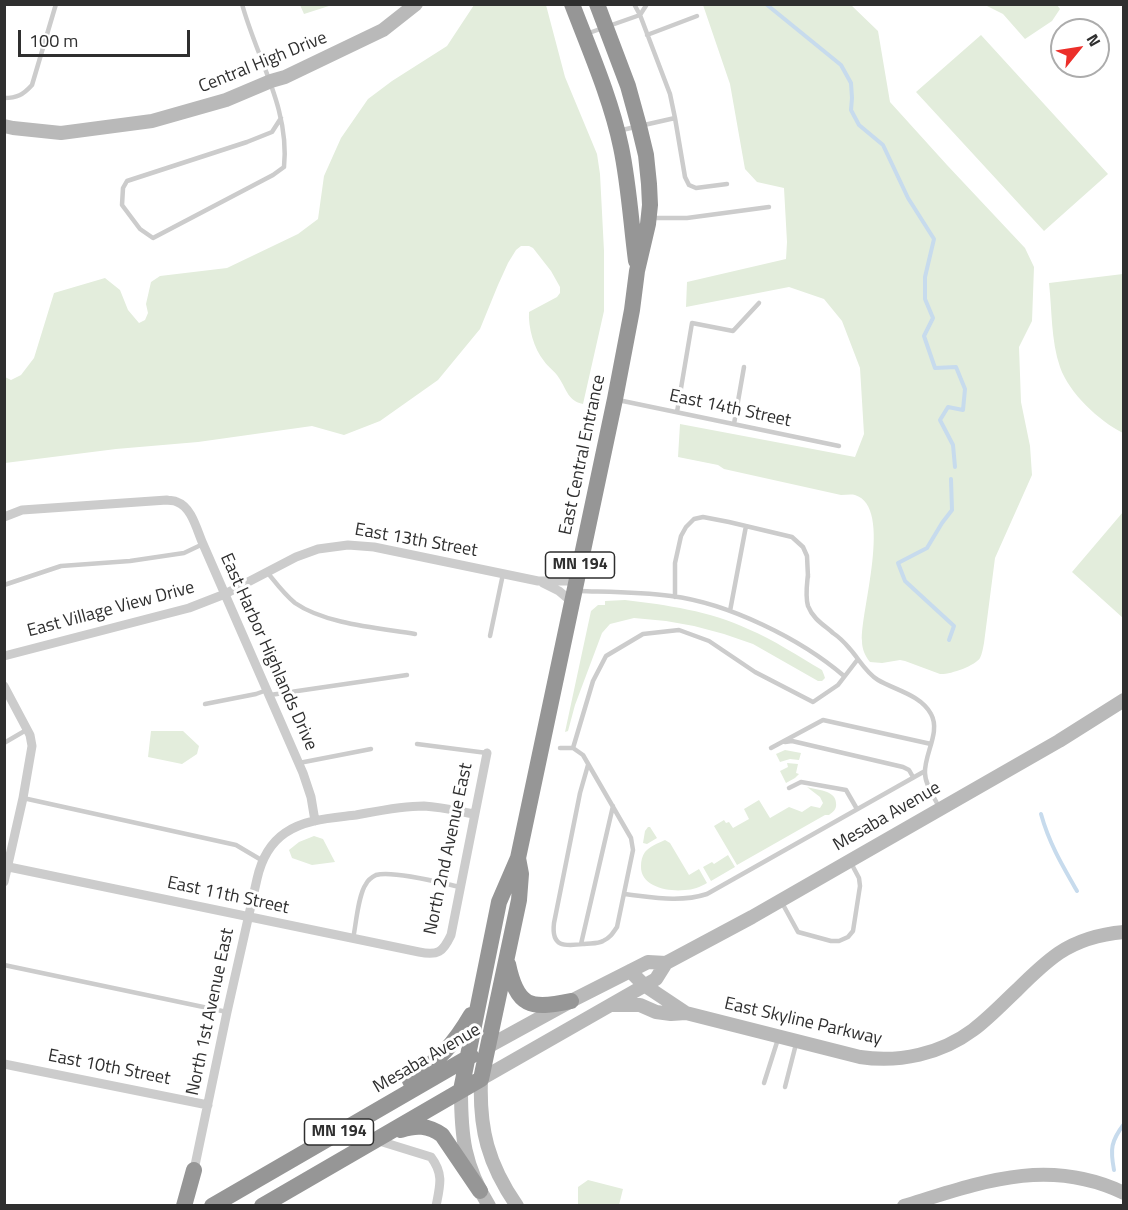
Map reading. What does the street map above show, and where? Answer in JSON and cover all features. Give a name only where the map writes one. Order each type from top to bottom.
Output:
[{"type":"highway","name":"East Central Entrance","points":[[572,4],[617,132],[627,177],[637,271]]},
{"type":"highway","name":"East Central Entrance","points":[[461,1090],[499,902],[518,858],[615,399],[637,271],[649,218],[646,155],[639,126],[628,86],[597,4]]},
{"type":"highway","name":"East Central Entrance","points":[[481,1079],[521,886],[518,858]]},
{"type":"highway","points":[[507,961],[516,989],[527,1002],[544,1006],[571,1002]]},
{"type":"highway","name":"MN 194","points":[[357,1121],[447,1051],[463,1029],[478,1001]]},
{"type":"highway","name":"Mesaba Avenue","points":[[212,1206],[489,1046]]},
{"type":"highway","name":"Mesaba Avenue","points":[[262,1206],[481,1079]]},
{"type":"highway","points":[[379,1137],[414,1126],[436,1131],[448,1142],[480,1191]]},
{"type":"highway","points":[[184,1206],[194,1170]]},
{"type":"main road","name":"Central High Drive","points":[[4,126],[13,129],[61,133],[152,121],[226,100],[285,77],[383,30],[416,4]]},
{"type":"main road","name":"Mesaba Avenue","points":[[481,1079],[656,979],[666,963],[1059,741],[1124,700]]},
{"type":"main road","points":[[1100,716],[1124,713]]},
{"type":"main road","name":"East Skyline Parkway","points":[[630,971],[644,985],[686,1014],[877,1060],[910,1057],[946,1046],[983,1022],[1032,975],[1059,953],[1096,937],[1124,932]]},
{"type":"main road","name":"Mesaba Avenue","points":[[489,1046],[648,962],[666,963]]},
{"type":"main road","points":[[610,1005],[640,1005],[671,1014],[686,1014]]},
{"type":"main road","points":[[481,1079],[480,1101],[486,1143],[504,1188],[517,1206]]},
{"type":"main road","points":[[461,1090],[463,1140],[468,1165],[489,1206]]},
{"type":"main road","points":[[904,1206],[940,1200],[1009,1176],[1043,1174],[1079,1178],[1103,1184],[1124,1193]]},
{"type":"street","name":"East Harbor Highlands Drive","points":[[4,517],[22,510],[167,500],[177,502],[189,512],[299,763],[311,797],[315,821]]},
{"type":"street","name":"East 13th Street","points":[[225,594],[305,553],[348,545],[374,546],[538,581],[574,591]]},
{"type":"street","name":"East 13th Street","points":[[538,581],[553,588],[574,591]]},
{"type":"street","name":"East Village View Drive","points":[[4,656],[189,608],[225,594]]},
{"type":"street","points":[[4,686],[28,729],[32,746],[4,882]]},
{"type":"street","name":"North 2nd Avenue East","points":[[442,951],[451,934],[487,753]]},
{"type":"street","points":[[262,861],[275,842],[285,833],[306,823],[410,807],[442,808],[474,813]]},
{"type":"street","name":"North 1st Avenue East","points":[[194,1170],[262,861]]},
{"type":"street","name":"East 11th Street","points":[[6,867],[428,954],[442,951]]},
{"type":"street","name":"East 10th Street","points":[[4,1064],[208,1105]]},
{"type":"street","points":[[379,1137],[431,1157],[439,1170],[441,1180],[436,1206]]},
{"type":"lane","points":[[4,98],[16,98],[32,85],[56,4]]},
{"type":"lane","points":[[242,4],[271,81],[281,118],[286,151],[284,167],[153,238],[140,229],[122,205],[123,188],[127,181],[272,132],[281,118]]},
{"type":"lane","points":[[634,4],[670,94],[685,177],[689,185],[696,188],[727,184]]},
{"type":"lane","points":[[584,35],[640,15],[647,4]]},
{"type":"lane","points":[[647,35],[698,16]]},
{"type":"lane","points":[[617,132],[675,118]]},
{"type":"lane","points":[[649,218],[687,218],[769,207]]},
{"type":"lane","points":[[677,412],[692,323],[733,331],[759,303]]},
{"type":"lane","points":[[734,424],[744,368]]},
{"type":"lane","name":"East 14th Street","points":[[615,399],[839,446]]},
{"type":"lane","points":[[675,597],[675,563],[681,536],[694,519],[703,517],[792,537],[803,547],[807,556],[806,596],[808,606],[819,623],[834,633],[869,673],[910,696],[928,709],[933,717],[935,726],[925,777],[940,809]]},
{"type":"lane","points":[[730,611],[746,526]]},
{"type":"lane","points":[[4,585],[61,566],[130,561],[184,553],[203,544]]},
{"type":"lane","points":[[267,572],[281,590],[295,602],[320,616],[416,634]]},
{"type":"lane","points":[[490,636],[504,574]]},
{"type":"lane","points":[[574,591],[675,597],[730,611],[791,640],[844,676]]},
{"type":"lane","points":[[573,748],[593,681],[606,656],[642,634],[679,630],[709,641],[755,672],[813,702],[838,685],[858,659]]},
{"type":"lane","points":[[205,704],[268,692],[407,675]]},
{"type":"lane","points":[[771,748],[824,720],[931,744]]},
{"type":"lane","points":[[4,743],[28,729]]},
{"type":"lane","points":[[783,742],[792,741],[903,767],[909,770],[913,777]]},
{"type":"lane","points":[[417,744],[487,753]]},
{"type":"lane","points":[[560,748],[573,748],[583,755],[631,838],[633,850],[617,927],[612,935],[598,943],[564,945],[556,941],[553,932],[580,793],[588,765]]},
{"type":"lane","points":[[299,763],[371,749]]},
{"type":"lane","points":[[624,894],[672,900],[695,898],[707,894],[925,771]]},
{"type":"lane","points":[[789,788],[801,782],[846,790],[857,809]]},
{"type":"lane","points":[[23,798],[236,845],[262,861]]},
{"type":"lane","points":[[581,944],[612,806]]},
{"type":"lane","points":[[781,900],[798,932],[831,941],[844,939],[853,931],[860,886],[859,878],[850,861]]},
{"type":"lane","points":[[353,939],[362,893],[367,882],[376,875],[414,877],[460,887]]},
{"type":"lane","points":[[4,965],[227,1012]]},
{"type":"lane","points":[[764,1083],[779,1036]]},
{"type":"lane","points":[[785,1087],[797,1041]]},
{"type":"green space","points":[[300,5],[332,5],[304,14]]},
{"type":"green space","points":[[474,5],[546,5],[565,77],[597,154],[604,251],[604,311],[583,404],[571,398],[557,376],[540,356],[532,338],[529,312],[557,297],[560,287],[533,248],[521,246],[508,263],[480,329],[438,380],[380,421],[344,435],[312,426],[198,442],[116,449],[5,463],[5,377],[11,380],[21,375],[34,358],[54,293],[105,278],[120,290],[128,310],[139,323],[145,320],[148,313],[146,304],[151,282],[160,276],[227,268],[298,234],[318,219],[324,176],[341,138],[368,99],[447,46]]},
{"type":"green space","points":[[703,5],[851,5],[878,31],[890,102],[1025,248],[1034,267],[1032,321],[1019,347],[1021,402],[1030,446],[1032,475],[995,558],[981,656],[973,664],[962,669],[940,674],[900,660],[870,662],[862,644],[874,539],[872,519],[866,504],[855,495],[841,495],[678,457],[680,424],[855,457],[864,434],[860,368],[842,321],[824,299],[789,287],[686,307],[687,282],[786,259],[787,242],[784,188],[757,182],[745,169],[730,84]]},
{"type":"green space","points":[[985,5],[1057,5],[1060,9],[1054,18],[1050,18],[1050,22],[1025,39],[1003,14]]},
{"type":"green space","points":[[981,35],[1108,174],[1044,231],[916,92]]},
{"type":"green space","points":[[1124,274],[1123,433],[1095,414],[1070,387],[1064,377],[1055,347],[1049,283]]},
{"type":"green space","points":[[1123,512],[1123,618],[1072,572]]},
{"type":"green space","points":[[625,600],[688,610],[734,623],[786,648],[822,670],[825,678],[818,681],[753,644],[724,634],[666,621],[634,618],[610,624],[602,633],[575,705],[568,731],[565,732],[591,611],[598,605],[605,605],[605,601]]},
{"type":"green space","points":[[151,731],[183,731],[199,746],[197,754],[182,764],[148,757]]},
{"type":"green space","points":[[785,750],[801,753],[799,760],[790,759],[780,762],[776,754]]},
{"type":"green space","points":[[787,763],[798,764],[796,773],[799,774],[786,783],[780,771],[788,767]]},
{"type":"green space","points":[[807,787],[833,795],[835,809],[829,815],[825,815],[737,865],[714,826],[724,820],[726,823],[729,822],[733,828],[749,819],[744,809],[759,800],[770,818],[789,807],[802,812],[811,806],[820,808],[823,803],[820,797]]},
{"type":"green space","points":[[648,827],[657,838],[647,844],[643,843]]},
{"type":"green space","points":[[314,836],[323,839],[335,862],[312,865],[292,858],[289,850],[299,842]]},
{"type":"green space","points":[[665,840],[670,843],[689,875],[699,869],[707,883],[691,889],[671,890],[657,887],[645,879],[641,866],[643,855],[649,848]]},
{"type":"green space","points":[[728,855],[735,867],[711,881],[703,867],[712,862],[714,864]]},
{"type":"green space","points":[[588,1180],[623,1189],[619,1205],[578,1205],[578,1187]]},
{"type":"waterway","points":[[766,4],[841,65],[851,83],[851,110],[859,125],[883,145],[908,198],[934,239],[925,277],[925,299],[933,318],[924,336],[935,368],[956,367],[965,389],[963,410],[948,407],[940,420],[953,445],[955,467]]},
{"type":"waterway","points":[[949,640],[954,626],[905,581],[898,563],[927,548],[952,510],[951,479]]},
{"type":"waterway","points":[[1041,814],[1052,844],[1077,891]]},
{"type":"waterway","points":[[1114,1170],[1113,1146],[1116,1135],[1124,1124]]}]
